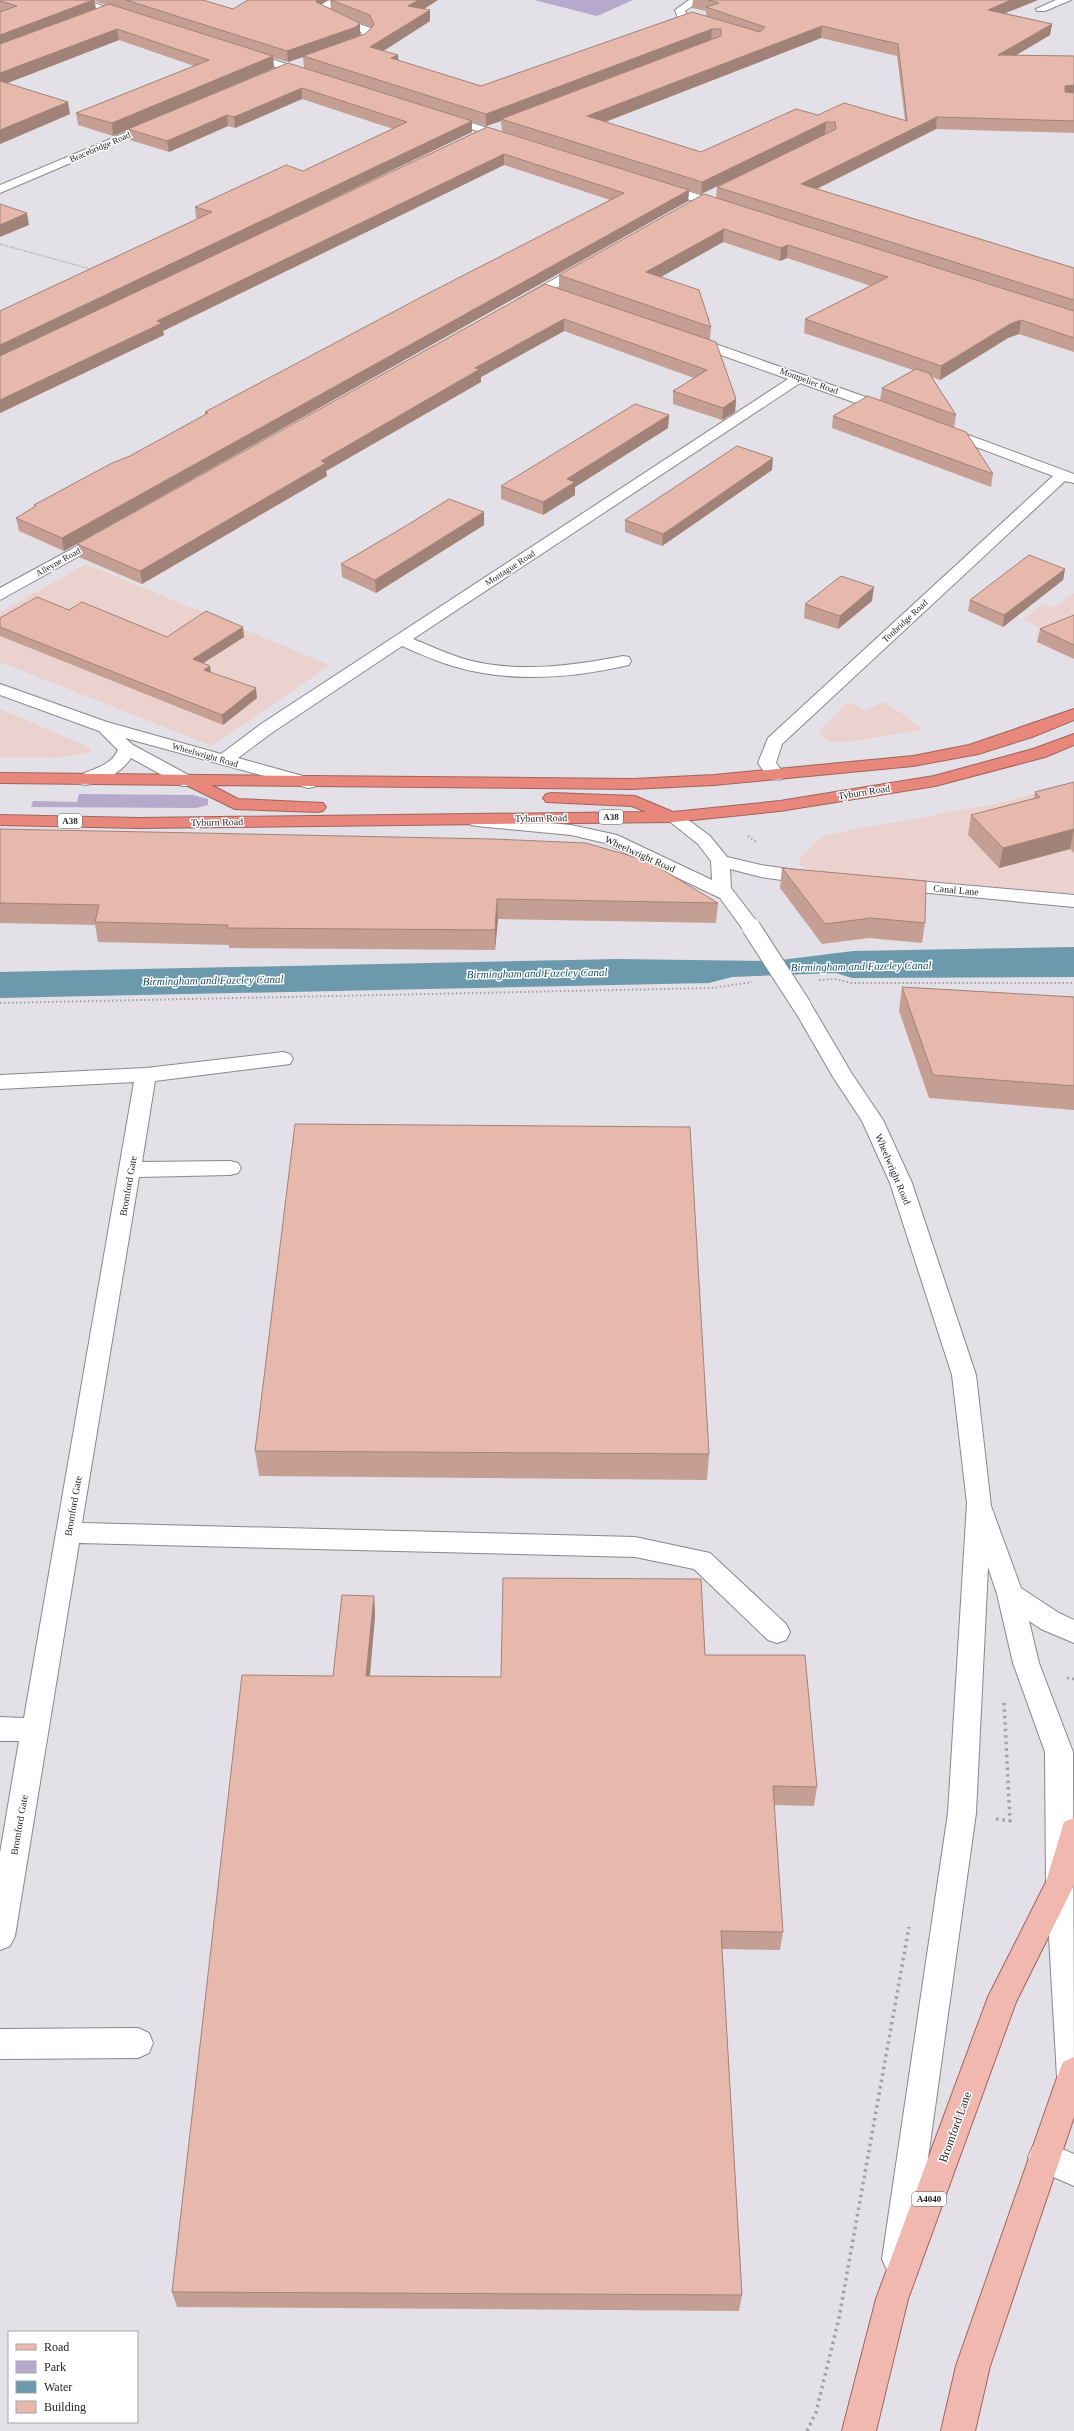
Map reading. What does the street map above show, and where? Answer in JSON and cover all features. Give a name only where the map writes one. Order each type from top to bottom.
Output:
[{"type":"highway","points":[[0,778],[188,782],[632,784],[776,775],[913,761],[972,750],[1026,733],[1074,714]]},
{"type":"highway","name":"Tyburn Road","points":[[0,820],[139,823],[673,817],[780,806],[935,780],[1039,753],[1074,739]]},
{"type":"highway","points":[[188,782],[235,804],[371,809],[455,819]]},
{"type":"highway","points":[[360,782],[425,794],[635,801],[673,817]]},
{"type":"main road","name":"Bromford Lane","points":[[859,2431],[892,2299],[1003,1997],[1060,1884],[1074,1831]]},
{"type":"main road","points":[[958,2431],[973,2366],[1073,2074]]},
{"type":"street","points":[[76,0],[139,21]]},
{"type":"street","points":[[336,51],[361,42],[368,36],[366,30],[322,13],[326,6],[337,0]]},
{"type":"street","points":[[696,0],[680,10],[682,16],[720,27]]},
{"type":"street","points":[[1032,3],[1042,9],[1066,0]]},
{"type":"street","points":[[95,17],[110,11]]},
{"type":"street","points":[[236,51],[325,79]]},
{"type":"street","points":[[274,74],[309,60]]},
{"type":"street","points":[[429,112],[518,141]]},
{"type":"street","name":"Bracebridge Road","points":[[0,189],[166,119]]},
{"type":"street","points":[[474,138],[503,126]]},
{"type":"street","points":[[651,184],[733,210]]},
{"type":"street","points":[[690,208],[717,193]]},
{"type":"street","points":[[515,304],[596,259]]},
{"type":"street","points":[[543,289],[558,294]]},
{"type":"street","name":"Montpelier Road","points":[[675,334],[800,377],[903,415]]},
{"type":"street","name":"Montague Road","points":[[223,761],[267,728],[800,377]]},
{"type":"street","points":[[932,426],[1069,477]]},
{"type":"street","name":"Tonbridge Road","points":[[776,775],[767,763],[774,742],[1069,477]]},
{"type":"street","name":"Alleyne Road","points":[[0,595],[118,528]]},
{"type":"street","points":[[401,640],[464,664],[500,670],[568,671],[623,661]]},
{"type":"street","name":"Wheelwright Road","points":[[0,689],[101,726],[223,761],[308,783]]},
{"type":"street","name":"Wheelwright Road","points":[[101,726],[127,749],[188,782]]},
{"type":"street","points":[[85,780],[109,771],[123,760],[127,749]]},
{"type":"street","points":[[673,817],[704,840],[720,861],[761,871],[828,879]]},
{"type":"street","name":"Wheelwright Road","points":[[455,819],[571,830],[611,839],[726,894]]},
{"type":"street","name":"Wheelwright Road","points":[[720,861],[722,888],[751,926],[802,1006],[843,1077],[872,1120],[901,1183],[964,1376],[979,1503]]},
{"type":"street","name":"Canal Lane","points":[[876,883],[1074,901]]},
{"type":"street","points":[[0,1082],[146,1076],[283,1058]]},
{"type":"street","name":"Bromford Gate","points":[[0,1936],[146,1076]]},
{"type":"street","points":[[131,1170],[230,1168]]},
{"type":"street","points":[[979,1503],[1010,1594],[1026,1663],[1058,1752],[1060,1884],[1073,2074]]},
{"type":"street","points":[[892,2299],[962,1813],[979,1503]]},
{"type":"street","points":[[68,1533],[635,1546],[701,1560],[777,1632]]},
{"type":"street","points":[[1010,1594],[1050,1621],[1074,1632]]},
{"type":"street","points":[[0,1729],[35,1730]]},
{"type":"street","points":[[0,2044],[138,2043]]},
{"type":"street","points":[[1044,2157],[1074,2170]]},
{"type":"path","points":[[0,244],[20,251],[72,262],[99,272]]},
{"type":"path","points":[[813,980],[835,979],[851,983],[1074,983]]},
{"type":"path","points":[[0,1003],[712,988],[736,983],[759,982]]},
{"type":"shaded area","points":[[86,564],[330,665],[212,746],[0,662],[0,612]]},
{"type":"shaded area","points":[[1074,593],[1074,649],[1024,619],[1042,604],[1054,607]]},
{"type":"shaded area","points":[[849,702],[865,710],[884,702],[906,716],[922,730],[846,742],[831,742],[819,733],[823,727]]},
{"type":"shaded area","points":[[0,709],[91,748],[90,753],[53,758],[0,757]]},
{"type":"shaded area","points":[[1074,782],[1074,894],[812,872],[800,865],[799,858],[824,835],[1000,803]]},
{"type":"green space","points":[[534,0],[633,0],[597,16]]},
{"type":"green space","points":[[79,794],[193,795],[208,799],[208,805],[196,808],[31,807],[33,801],[77,802]]},
{"type":"water","name":"Birmingham and Fazeley Canal","points":[[1074,947],[1074,977],[852,978],[836,973],[732,977],[709,983],[0,998],[0,972],[617,959],[773,961],[853,951]]},
{"type":"building","points":[[0,0],[93,0],[0,35],[0,12],[17,6]]},
{"type":"building","points":[[126,0],[203,0],[233,9],[248,0],[317,0],[316,2],[360,23],[356,27],[287,51]]},
{"type":"building","points":[[331,0],[419,0],[408,6],[430,10],[370,47],[398,55],[391,58],[481,86],[692,12],[760,32],[765,27],[706,7],[719,3],[708,0],[1011,0],[988,10],[1052,24],[998,55],[1074,56],[1074,85],[1065,86],[1065,92],[1074,93],[1074,121],[937,117],[801,184],[1074,268],[1074,300],[717,187],[836,129],[835,122],[826,122],[702,182],[501,119],[721,36],[721,29],[712,29],[486,114],[303,56],[365,34],[374,25],[370,15]],"holes":[[[822,26],[898,44],[907,121],[844,103],[818,115],[796,109],[701,152],[587,116]]]},
{"type":"building","points":[[109,4],[273,56],[112,123],[76,113],[209,60],[117,29],[0,73],[0,44]]},
{"type":"building","points":[[288,63],[472,121],[0,345],[0,311],[212,212],[195,207],[286,165],[303,171],[407,122],[302,88],[234,117],[227,115],[167,141],[128,129]]},
{"type":"building","points":[[0,81],[68,102],[0,130]]},
{"type":"building","points":[[487,127],[689,190],[62,538],[16,518],[36,506],[34,505],[112,463],[130,456],[208,413],[205,412],[427,294],[624,193],[504,154],[157,321],[162,323],[0,400],[0,356]]},
{"type":"building","points":[[704,194],[1074,311],[1074,338],[1021,320],[1010,324],[941,366],[805,319],[888,277],[788,245],[781,248],[724,229],[646,272],[699,290],[711,327],[559,275]]},
{"type":"building","points":[[0,204],[27,213],[0,225]]},
{"type":"building","points":[[545,284],[716,342],[736,399],[723,408],[673,391],[707,370],[564,319],[475,368],[480,369],[321,461],[326,463],[140,571],[77,544]]},
{"type":"building","points":[[916,369],[929,373],[956,415],[882,388]]},
{"type":"building","points":[[868,396],[966,432],[993,474],[833,416]]},
{"type":"building","points":[[635,404],[669,415],[567,479],[575,482],[543,502],[501,486]]},
{"type":"building","points":[[737,446],[773,458],[663,534],[625,520]]},
{"type":"building","points":[[449,499],[484,512],[375,580],[341,564],[409,524]]},
{"type":"building","points":[[1029,555],[1065,569],[1004,615],[970,600]]},
{"type":"building","points":[[841,576],[874,587],[840,616],[805,604]]},
{"type":"building","points":[[37,597],[69,610],[82,602],[167,637],[206,611],[243,627],[193,659],[210,666],[204,670],[256,688],[222,715],[0,627],[0,618]]},
{"type":"building","points":[[1074,615],[1074,645],[1040,629]]},
{"type":"building","points":[[1074,782],[1074,829],[1003,848],[971,815],[1040,797],[1035,792]]},
{"type":"building","points":[[0,829],[493,839],[586,843],[648,861],[718,903],[497,899],[495,930],[227,928],[228,925],[95,922],[99,905],[0,903]]},
{"type":"building","points":[[782,868],[926,881],[925,923],[871,918],[825,924]]},
{"type":"building","points":[[902,987],[1074,997],[1074,1086],[933,1075]]},
{"type":"building","points":[[295,1124],[690,1127],[709,1454],[255,1451]]},
{"type":"building","points":[[503,1578],[701,1579],[705,1655],[805,1655],[817,1787],[773,1786],[783,1932],[721,1931],[742,2295],[172,2292],[242,1675],[333,1676],[342,1595],[374,1596],[366,1676],[501,1677]]}]
